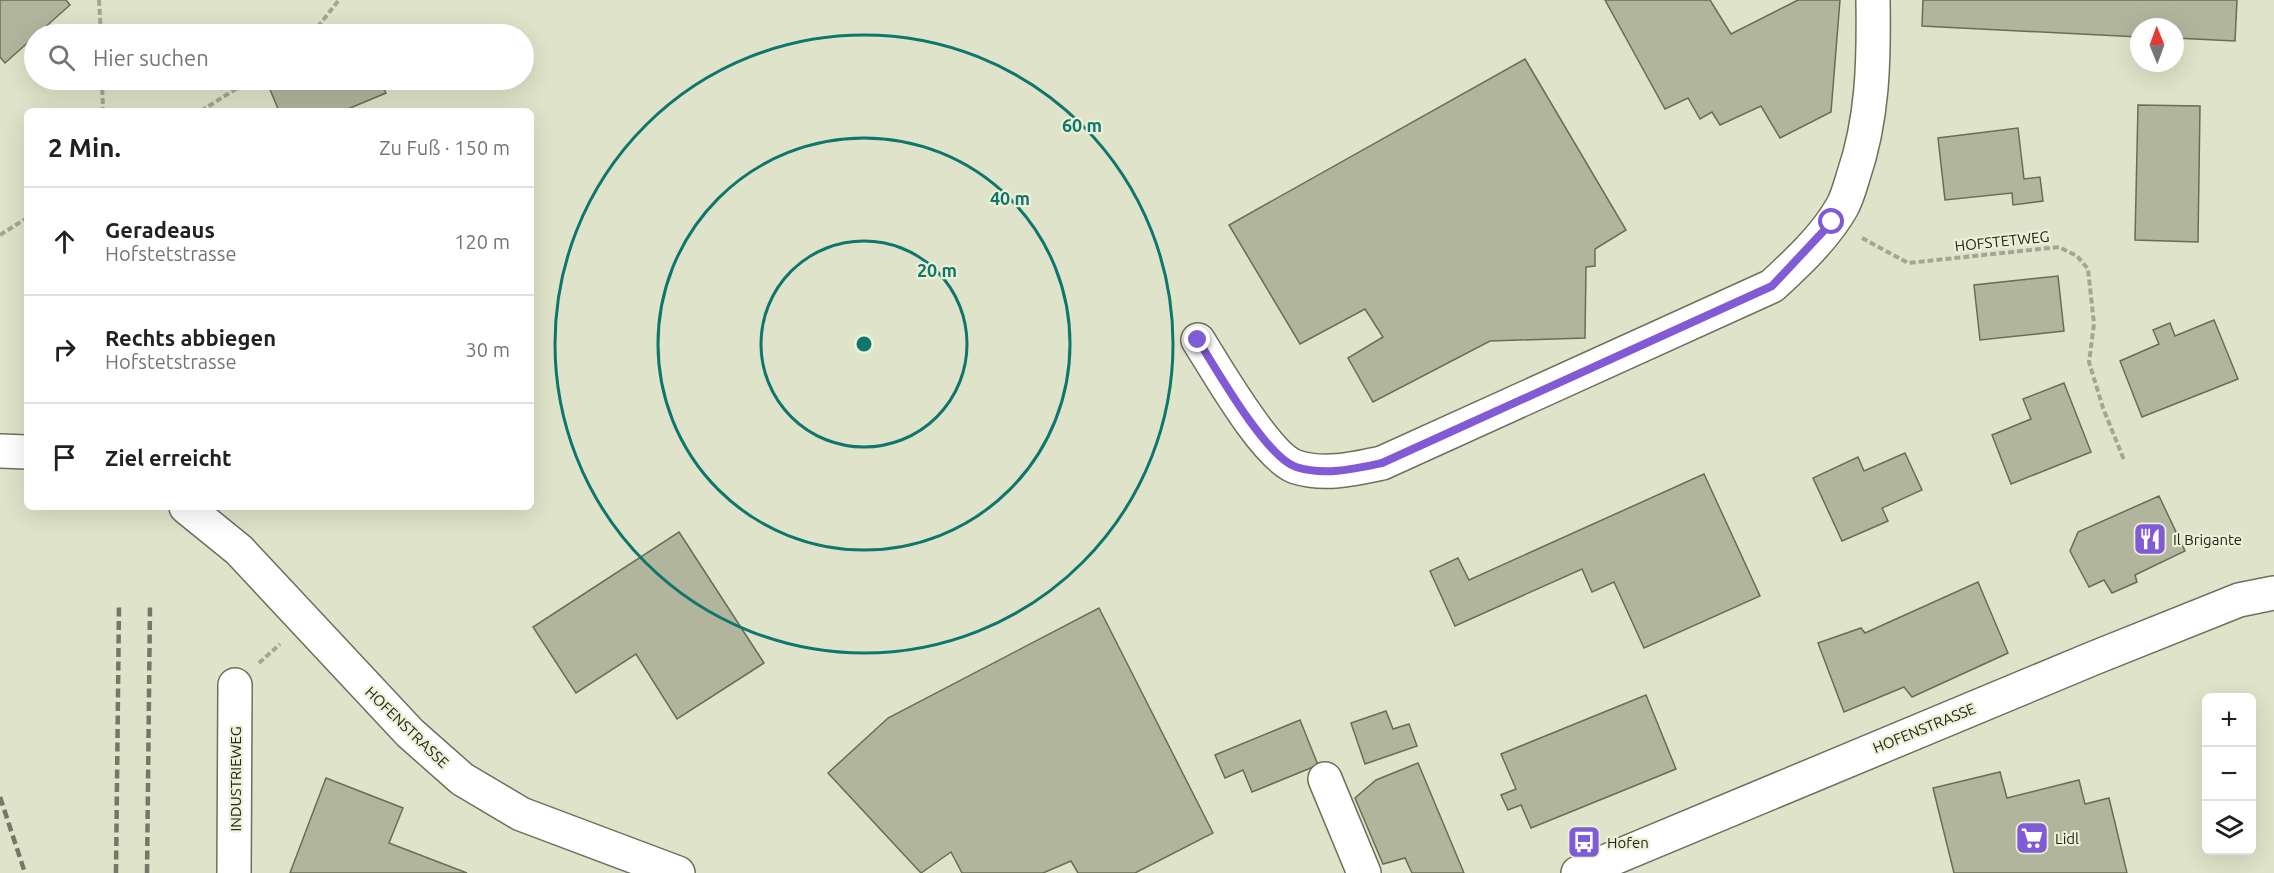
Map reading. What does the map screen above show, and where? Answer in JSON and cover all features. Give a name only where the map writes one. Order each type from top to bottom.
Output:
[{"type":"street","points":[[1198,340],[1264,441],[1293,466],[1318,471],[1350,470],[1382,463],[1772,286],[1832,222],[1843,205],[1860,154],[1870,109],[1874,59],[1873,0]]},
{"type":"street","points":[[0,451],[24,452]]},
{"type":"street","name":"HOFENSTRASSE","points":[[190,510],[239,550],[410,733],[462,779],[521,814],[678,873]]},
{"type":"street","name":"HOFENSTRASSE","points":[[1578,873],[2239,600],[2274,593]]},
{"type":"street","name":"INDUSTRIEWEG","points":[[234,873],[235,685]]},
{"type":"street","points":[[1325,779],[1364,873]]},
{"type":"path","points":[[99,0],[100,24]]},
{"type":"path","points":[[320,24],[339,0]]},
{"type":"path","points":[[102,90],[103,108]]},
{"type":"path","points":[[206,108],[234,90]]},
{"type":"path","points":[[0,235],[24,220]]},
{"type":"path","name":"HOFSTETWEG","points":[[1832,222],[1908,263],[2058,248],[2077,256],[2088,269],[2094,324],[2088,362],[2124,460]]},
{"type":"path","points":[[235,685],[304,620]]},
{"type":"building","points":[[0,0],[66,0],[70,5],[49,24],[24,24],[24,46],[5,63],[0,57]]},
{"type":"building","points":[[1605,0],[1710,0],[1731,34],[1798,0],[1840,0],[1831,112],[1780,138],[1761,106],[1720,125],[1712,112],[1700,119],[1688,98],[1665,109]]},
{"type":"building","points":[[1923,0],[2237,0],[2235,41],[2184,38],[2184,18],[2130,18],[2130,37],[1922,26]]},
{"type":"building","points":[[1525,59],[1626,230],[1595,249],[1595,266],[1586,267],[1585,338],[1490,341],[1373,402],[1348,358],[1383,337],[1365,309],[1300,344],[1229,225]]},
{"type":"building","points":[[270,90],[385,90],[386,93],[350,108],[278,108]]},
{"type":"building","points":[[2138,105],[2200,106],[2198,242],[2135,240]]},
{"type":"building","points":[[2018,128],[2024,179],[2040,177],[2043,201],[2013,205],[2012,193],[1945,200],[1938,138]]},
{"type":"building","points":[[2058,276],[2064,331],[1980,340],[1974,285]]},
{"type":"building","points":[[2214,320],[2238,379],[2142,417],[2120,361],[2159,344],[2153,330],[2170,323],[2175,336]]},
{"type":"building","points":[[2064,383],[2091,452],[2011,484],[1992,435],[2031,419],[2023,399]]},
{"type":"building","points":[[1905,453],[1922,490],[1882,508],[1888,521],[1842,541],[1813,478],[1858,457],[1864,471]]},
{"type":"building","points":[[1704,474],[1760,596],[1644,648],[1614,582],[1592,592],[1582,569],[1455,626],[1430,571],[1458,558],[1469,580]]},
{"type":"building","points":[[2159,496],[2185,551],[2135,575],[2137,582],[2112,593],[2104,580],[2089,587],[2070,551],[2078,532]]},
{"type":"building","points":[[679,532],[764,663],[677,719],[636,654],[576,693],[533,627]]},
{"type":"building","points":[[1978,582],[2008,653],[1912,697],[1904,687],[1844,712],[1818,643],[1861,628],[1865,633]]},
{"type":"building","points":[[1099,608],[1213,833],[1135,873],[1078,873],[1071,861],[1043,873],[962,873],[951,852],[921,873],[828,773],[888,718]]},
{"type":"building","points":[[1646,695],[1676,769],[1531,828],[1521,805],[1508,810],[1501,795],[1516,789],[1501,754]]},
{"type":"building","points":[[1386,711],[1393,729],[1409,724],[1417,746],[1365,764],[1351,723]]},
{"type":"building","points":[[1300,720],[1318,765],[1252,792],[1243,770],[1225,778],[1215,755]]},
{"type":"building","points":[[1418,763],[1464,873],[1412,873],[1405,858],[1383,864],[1355,798],[1376,780]]},
{"type":"building","name":"Lidl","points":[[2000,772],[2007,798],[2079,780],[2085,804],[2109,798],[2127,873],[1954,873],[1933,788]]},
{"type":"building","points":[[326,778],[403,808],[389,843],[467,873],[290,873]]},
{"type":"railway","points":[[116,873],[119,605]]},
{"type":"railway","points":[[147,873],[150,606]]},
{"type":"railway","points":[[0,797],[25,873]]},
{"type":"place","name":"Il Brigante","points":[[2150,539]]},
{"type":"place","name":"Lidl","points":[[2032,838]]},
{"type":"place","name":"Hofen","points":[[1584,842]]},
{"type":"route","points":[[1198,340],[1264,441],[1293,466],[1318,471],[1350,470],[1382,463],[1772,286],[1832,222]]}]
